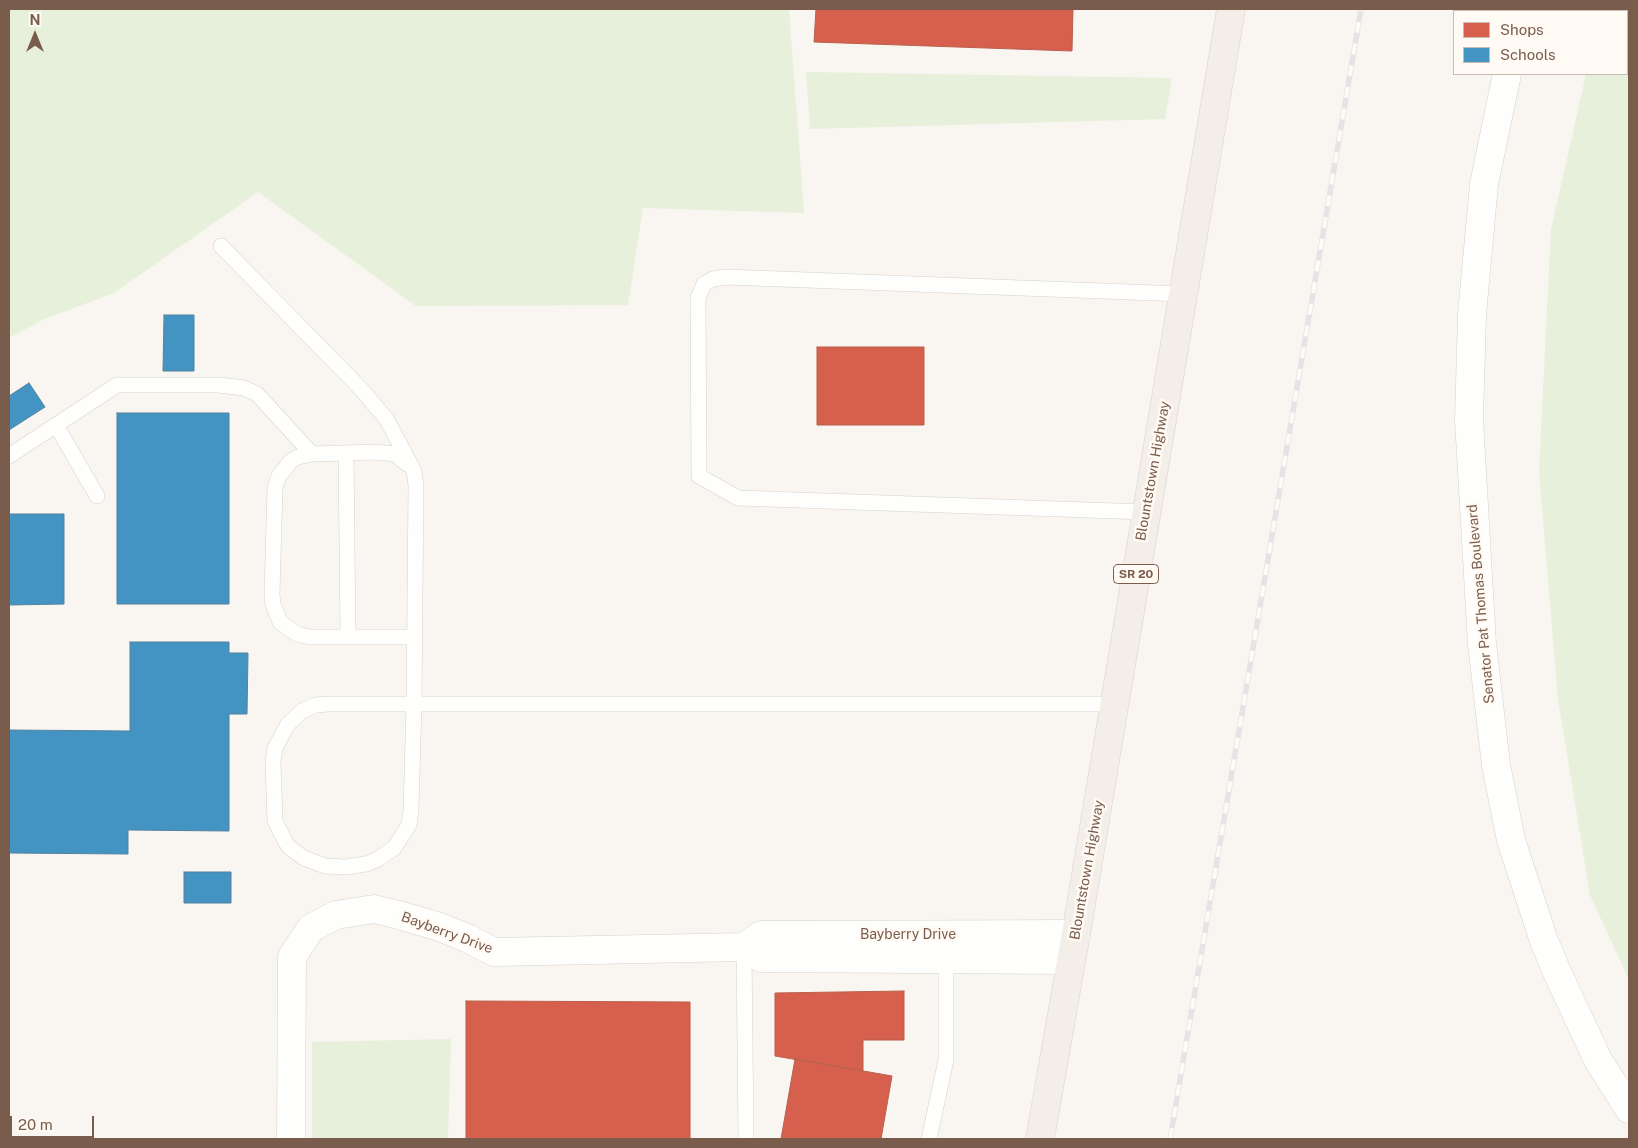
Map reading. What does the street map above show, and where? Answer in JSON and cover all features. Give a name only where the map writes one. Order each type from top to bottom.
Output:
[{"type":"main road","name":"Blountstown Highway","points":[[1040,1139],[1074,947],[1231,9]]},
{"type":"street","name":"Senator Pat Thomas Boulevard","points":[[1508,75],[1484,184],[1472,314],[1469,420],[1482,644],[1496,765],[1511,840],[1556,972],[1598,1060],[1629,1109]]},
{"type":"street","name":"Bayberry Drive","points":[[291,1139],[292,957],[311,928],[336,915],[374,909],[437,926],[467,938],[494,952],[744,947],[761,958],[946,959],[1074,947]]},
{"type":"street","name":"Bayberry Drive","points":[[744,947],[761,935],[1074,947]]},
{"type":"lane","points":[[221,246],[362,390],[387,420],[414,471],[416,485],[414,704],[409,825],[394,848],[378,859],[366,864],[346,867],[317,864],[304,858],[290,848],[275,821],[273,762],[275,748],[288,724],[302,711],[316,705],[414,704],[1115,704]]},
{"type":"lane","points":[[1146,512],[738,498],[699,476],[698,298],[704,284],[713,279],[726,276],[1183,294]]},
{"type":"lane","points":[[9,456],[117,385],[218,385],[244,388],[257,394],[312,454]]},
{"type":"lane","points":[[56,425],[97,496]]},
{"type":"lane","points":[[414,471],[395,454],[374,452],[312,454],[298,457],[291,461],[279,476],[275,487],[272,595],[273,604],[280,622],[297,634],[310,637],[415,637]]},
{"type":"lane","points":[[346,453],[348,637]]},
{"type":"lane","points":[[744,947],[746,1139]]},
{"type":"lane","points":[[929,1139],[946,1060],[946,959]]},
{"type":"green space","points":[[9,9],[789,9],[804,213],[643,208],[628,305],[416,306],[258,192],[114,293],[44,319],[9,338]]},
{"type":"green space","points":[[1629,9],[1629,980],[1590,895],[1558,699],[1539,471],[1551,230],[1586,75],[1628,75],[1628,10],[1601,10]]},
{"type":"green space","points":[[806,72],[1172,78],[1165,119],[810,129]]},
{"type":"green space","points":[[451,1039],[448,1139],[312,1139],[312,1042]]},
{"type":"building: Shops","points":[[816,9],[1073,9],[1072,51],[814,42]]},
{"type":"building: Shops","points":[[817,347],[924,347],[924,425],[817,425]]},
{"type":"building: Shops","points":[[904,991],[904,1040],[863,1040],[863,1071],[775,1056],[775,993]]},
{"type":"building: Shops","points":[[466,1001],[690,1002],[690,1139],[466,1139]]},
{"type":"building: Shops","points":[[795,1059],[892,1076],[881,1139],[781,1139]]},
{"type":"building: Schools","points":[[164,315],[194,315],[194,371],[163,371]]},
{"type":"building: Schools","points":[[29,383],[45,407],[9,430],[9,396]]},
{"type":"building: Schools","points":[[117,413],[229,413],[229,604],[117,604]]},
{"type":"building: Schools","points":[[9,514],[64,514],[64,604],[9,605]]},
{"type":"building: Schools","points":[[130,642],[229,642],[229,653],[248,653],[247,714],[229,714],[229,831],[128,830],[128,854],[9,853],[9,730],[130,731]]},
{"type":"building: Schools","points":[[184,872],[231,872],[231,903],[184,903]]},
{"type":"railway","points":[[1170,1139],[1361,9]]}]
